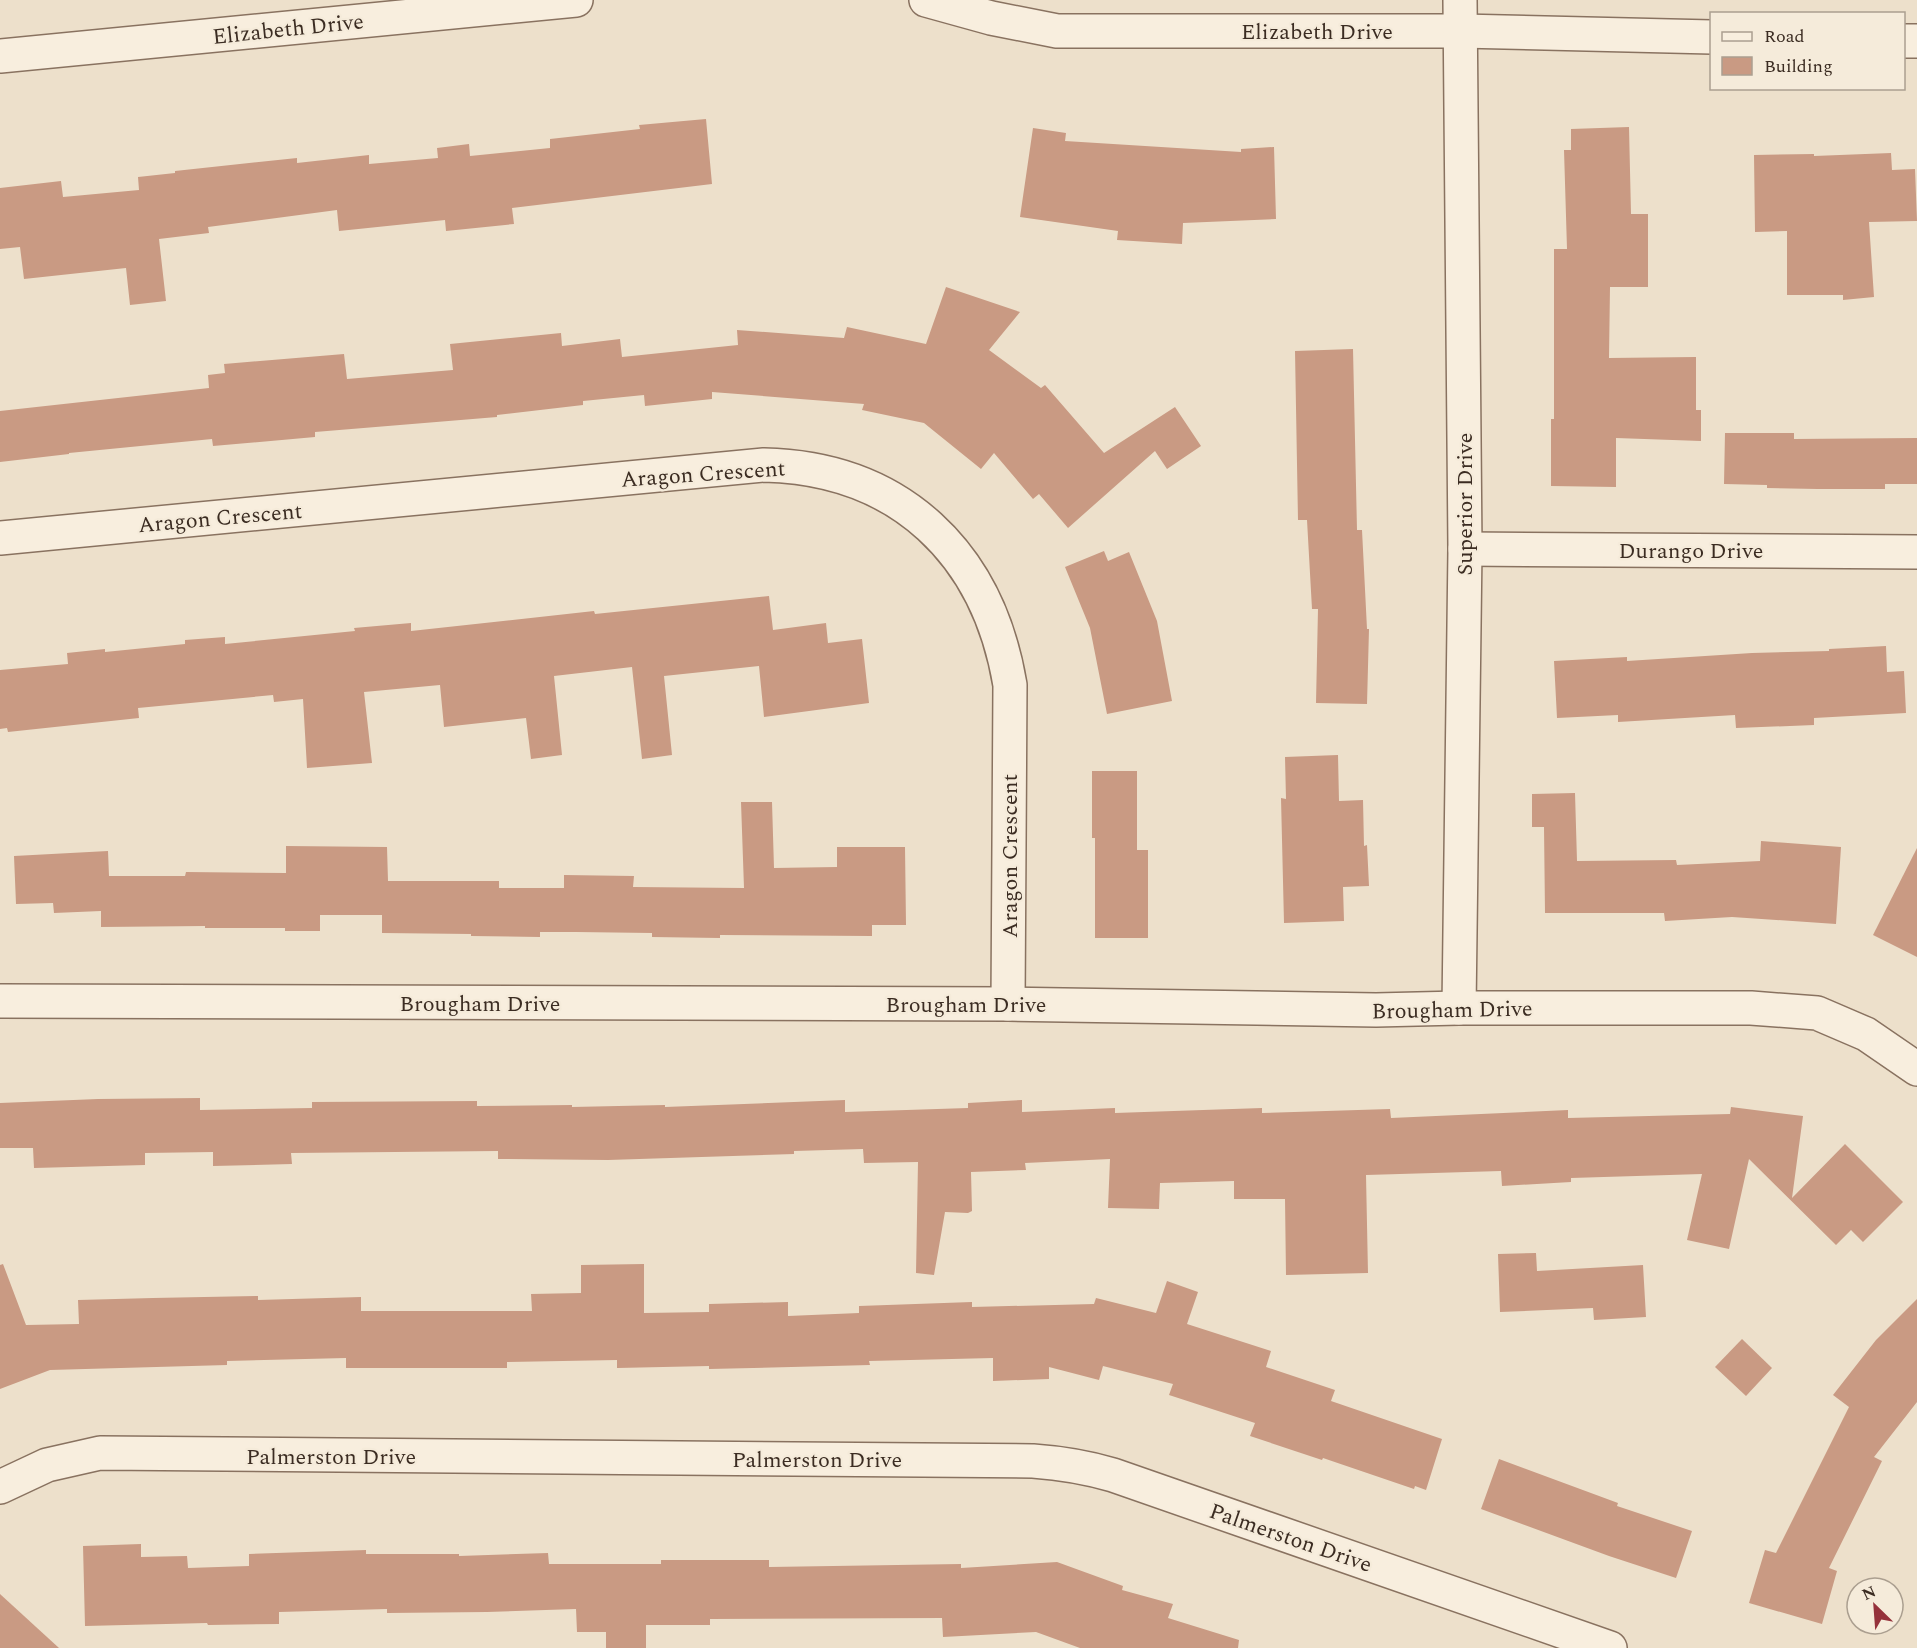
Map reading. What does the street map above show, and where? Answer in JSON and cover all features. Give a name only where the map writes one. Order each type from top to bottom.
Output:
[{"type":"street","name":"Elizabeth Drive","points":[[0,56],[576,0]]},
{"type":"street","name":"Elizabeth Drive","points":[[926,0],[992,18],[1057,31],[1461,15],[1710,37]]},
{"type":"street","name":"Superior Drive","points":[[1459,1008],[1465,549],[1461,15]]},
{"type":"street","name":"Aragon Crescent","points":[[0,538],[764,465],[787,465],[830,472],[875,489],[914,512],[959,559],[986,606],[1000,639],[1010,685],[1008,1004]]},
{"type":"street","name":"Durango Drive","points":[[1465,549],[1917,552]]},
{"type":"street","name":"Brougham Drive","points":[[0,1001],[1008,1004],[1342,1010],[1751,1008],[1817,1013],[1866,1034],[1917,1069]]},
{"type":"street","name":"Palmerston Drive","points":[[0,1487],[47,1466],[100,1454],[1060,1462],[1113,1475],[1610,1648]]},
{"type":"building","points":[[706,119],[712,184],[512,208],[514,224],[446,231],[445,220],[339,231],[337,210],[208,227],[209,233],[159,239],[166,301],[130,305],[126,268],[24,279],[20,247],[0,249],[0,188],[61,181],[63,197],[139,190],[138,177],[175,173],[175,171],[297,158],[297,163],[369,155],[369,164],[438,158],[437,148],[469,144],[470,156],[550,148],[550,139],[640,129],[639,125]]},
{"type":"building","points":[[1629,127],[1631,214],[1648,214],[1648,287],[1610,287],[1609,358],[1696,357],[1696,410],[1701,410],[1701,441],[1616,438],[1616,487],[1551,486],[1551,419],[1554,419],[1554,249],[1567,249],[1564,150],[1571,150],[1571,129]]},
{"type":"building","points":[[1033,128],[1066,133],[1065,141],[1241,152],[1241,149],[1274,147],[1276,219],[1183,223],[1182,244],[1117,240],[1118,231],[1020,217]]},
{"type":"building","points":[[1891,153],[1892,170],[1915,169],[1917,221],[1869,222],[1874,297],[1843,300],[1843,295],[1787,295],[1787,231],[1755,232],[1754,155],[1814,154],[1814,156]]},
{"type":"building","points":[[946,287],[1020,312],[989,350],[1041,388],[1045,385],[1104,453],[1175,407],[1201,446],[1167,469],[1155,451],[1068,528],[1039,494],[1033,499],[994,453],[981,469],[924,423],[862,410],[864,404],[712,392],[712,399],[645,406],[644,395],[583,401],[583,405],[497,415],[497,417],[315,432],[315,437],[213,446],[212,439],[0,462],[0,411],[209,388],[208,375],[225,373],[224,364],[344,354],[347,379],[453,370],[450,344],[561,333],[562,346],[620,339],[622,357],[738,345],[737,330],[844,338],[847,327],[926,344]]},
{"type":"building","points":[[1353,349],[1357,530],[1362,530],[1367,629],[1369,629],[1367,704],[1316,703],[1318,609],[1312,609],[1307,520],[1298,520],[1295,351]]},
{"type":"building","points":[[1725,433],[1794,433],[1794,439],[1917,438],[1917,484],[1885,484],[1885,489],[1818,489],[1724,484]]},
{"type":"building","points":[[1104,551],[1108,561],[1129,552],[1157,621],[1172,701],[1107,714],[1090,628],[1065,567]]},
{"type":"building","points":[[769,596],[773,630],[826,623],[828,643],[862,639],[869,703],[764,717],[759,666],[664,676],[672,755],[642,759],[632,667],[554,676],[562,755],[531,759],[526,718],[444,727],[440,685],[364,692],[372,763],[307,768],[303,699],[274,702],[273,695],[138,708],[139,718],[8,732],[7,728],[0,729],[0,670],[68,664],[67,653],[105,649],[105,652],[185,644],[185,640],[225,637],[225,644],[411,623],[411,631],[594,611],[595,614]]},
{"type":"building","points":[[1886,646],[1887,672],[1904,671],[1906,713],[1814,718],[1814,725],[1736,728],[1735,715],[1618,722],[1618,715],[1557,718],[1554,661],[1627,657],[1627,661]]},
{"type":"building","points":[[1338,755],[1339,801],[1363,800],[1364,846],[1367,845],[1369,886],[1343,887],[1344,921],[1284,923],[1281,798],[1286,799],[1285,757]]},
{"type":"building","points":[[1092,771],[1137,771],[1137,850],[1148,850],[1148,938],[1095,938]]},
{"type":"building","points":[[1575,793],[1577,861],[1676,860],[1677,865],[1760,861],[1761,841],[1841,847],[1836,924],[1732,917],[1665,921],[1664,913],[1545,913],[1544,827],[1532,827],[1532,794]]},
{"type":"building","points":[[741,802],[772,802],[774,868],[837,867],[837,847],[905,847],[906,925],[872,925],[872,936],[720,935],[720,938],[652,937],[652,933],[540,932],[540,937],[471,936],[471,934],[382,933],[382,915],[320,915],[320,931],[285,931],[285,928],[205,928],[205,926],[101,927],[101,911],[54,913],[53,903],[16,904],[14,856],[108,851],[109,876],[185,876],[186,872],[286,873],[286,846],[387,847],[388,881],[499,881],[499,888],[564,888],[564,875],[634,876],[633,887],[744,888]]},
{"type":"building","points":[[1917,848],[1917,957],[1873,935]]},
{"type":"building","points":[[200,1098],[200,1110],[312,1108],[312,1102],[477,1101],[477,1106],[665,1105],[665,1107],[845,1100],[845,1112],[968,1108],[968,1103],[1022,1100],[1022,1112],[1115,1108],[1115,1113],[1262,1108],[1262,1113],[1390,1109],[1391,1118],[1568,1110],[1568,1118],[1730,1114],[1731,1107],[1803,1116],[1792,1198],[1845,1144],[1903,1202],[1863,1242],[1851,1230],[1836,1245],[1749,1159],[1729,1249],[1687,1240],[1702,1174],[1571,1178],[1571,1182],[1502,1186],[1501,1171],[1366,1175],[1368,1273],[1286,1275],[1285,1199],[1234,1199],[1234,1181],[1160,1183],[1159,1209],[1108,1208],[1110,1159],[1025,1163],[1026,1170],[971,1172],[972,1211],[968,1213],[945,1212],[934,1275],[916,1273],[918,1162],[864,1163],[863,1149],[794,1151],[794,1154],[608,1160],[498,1159],[498,1151],[291,1153],[292,1164],[213,1166],[213,1152],[145,1153],[145,1165],[34,1168],[33,1148],[0,1148],[0,1103]]},
{"type":"building","points":[[1536,1253],[1537,1271],[1643,1265],[1646,1317],[1594,1320],[1593,1308],[1500,1312],[1498,1254]]},
{"type":"building","points":[[3,1264],[26,1325],[79,1324],[78,1300],[258,1296],[258,1300],[361,1297],[361,1311],[532,1311],[531,1294],[581,1293],[581,1265],[644,1264],[644,1313],[709,1312],[709,1304],[788,1302],[788,1316],[859,1313],[859,1306],[972,1302],[972,1307],[1094,1304],[1096,1298],[1156,1313],[1167,1281],[1198,1292],[1187,1324],[1271,1351],[1266,1367],[1335,1390],[1331,1401],[1442,1439],[1426,1490],[1415,1486],[1414,1489],[1250,1436],[1255,1423],[1169,1395],[1173,1384],[1103,1366],[1099,1380],[1049,1367],[1049,1379],[993,1381],[993,1358],[869,1361],[870,1365],[709,1369],[709,1366],[617,1368],[617,1360],[507,1362],[507,1368],[346,1368],[346,1358],[227,1361],[227,1365],[50,1370],[0,1389],[0,1265]]},
{"type":"building","points":[[1917,1299],[1917,1402],[1874,1457],[1882,1461],[1829,1568],[1837,1571],[1822,1624],[1749,1603],[1765,1550],[1776,1553],[1849,1407],[1833,1395],[1876,1340]]},
{"type":"building","points":[[1742,1339],[1772,1368],[1746,1396],[1715,1367]]},
{"type":"building","points":[[1499,1459],[1618,1503],[1617,1506],[1692,1531],[1676,1578],[1481,1509]]},
{"type":"building","points":[[141,1544],[141,1557],[187,1556],[188,1568],[249,1566],[249,1554],[366,1550],[366,1554],[459,1554],[459,1556],[548,1553],[549,1564],[661,1564],[661,1560],[769,1560],[769,1567],[961,1564],[961,1568],[1057,1562],[1123,1586],[1122,1590],[1173,1604],[1168,1618],[1239,1640],[1238,1648],[1080,1648],[1036,1632],[943,1637],[942,1618],[710,1619],[710,1625],[646,1625],[646,1648],[606,1648],[606,1632],[577,1632],[576,1609],[487,1612],[387,1613],[387,1609],[279,1612],[279,1624],[85,1626],[83,1546]]},
{"type":"building","points":[[0,1594],[59,1648],[0,1648]]}]
